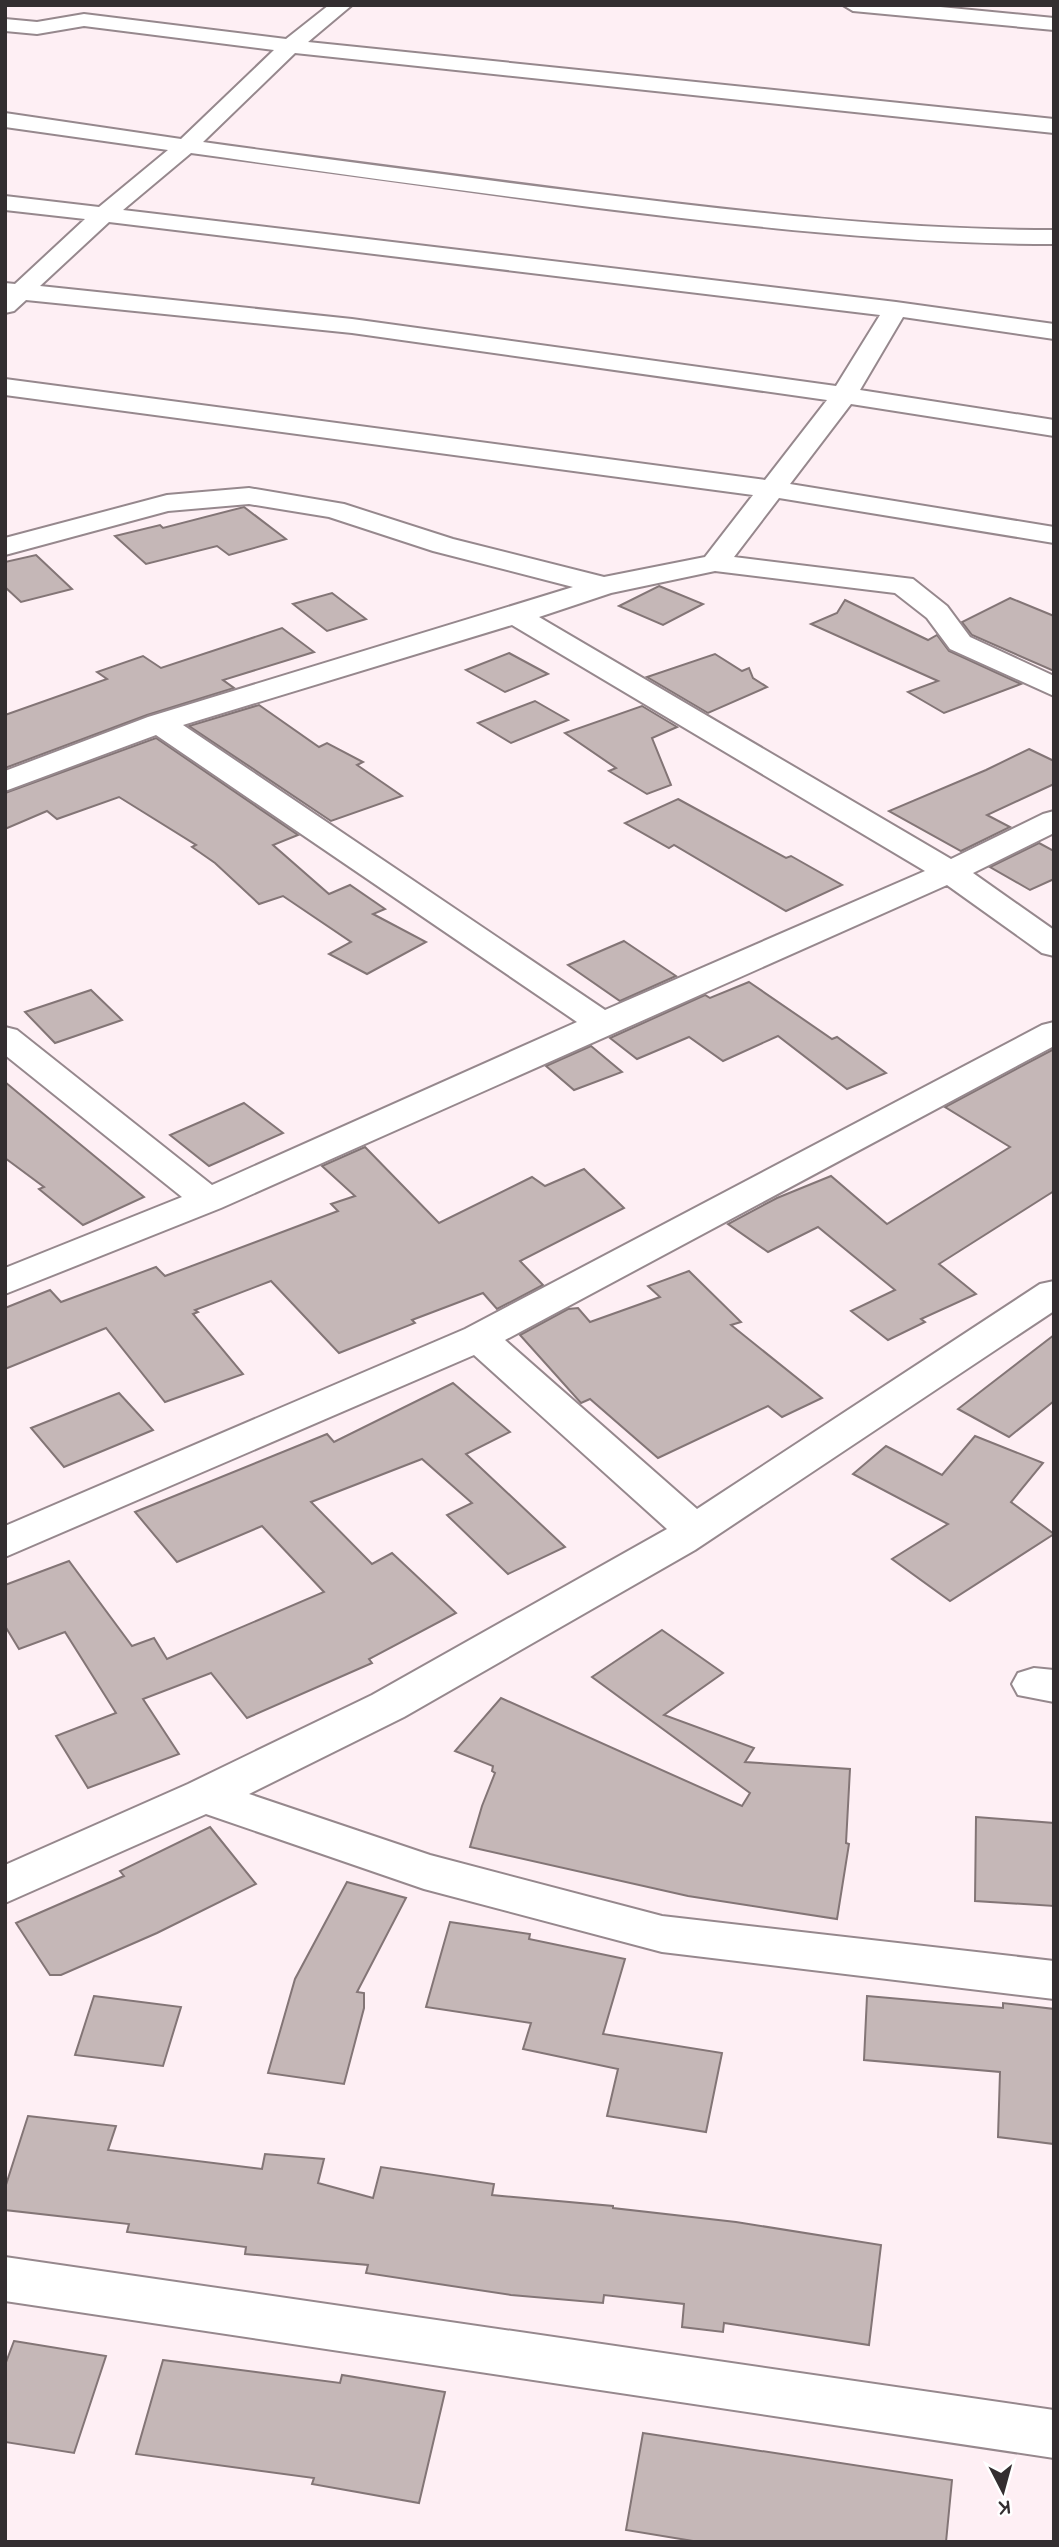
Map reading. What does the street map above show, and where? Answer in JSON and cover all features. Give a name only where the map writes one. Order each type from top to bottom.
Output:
[{"type":"street","points":[[10,296],[186,146],[290,46],[342,5]]},
{"type":"street","points":[[853,5],[1054,24]]},
{"type":"street","points":[[5,25],[37,28],[85,20],[290,46],[1054,126]]},
{"type":"street","points":[[5,120],[368,172],[806,225],[982,237],[1054,237]]},
{"type":"street","points":[[5,203],[896,309],[1054,332]]},
{"type":"street","points":[[10,296],[352,326],[844,395],[1054,428]]},
{"type":"street","points":[[715,563],[844,395],[896,309]]},
{"type":"street","points":[[5,387],[772,489],[1054,536]]},
{"type":"street","points":[[5,547],[167,503],[249,496],[334,510],[443,545],[604,586]]},
{"type":"street","points":[[5,782],[159,723],[604,586],[715,563],[903,585],[937,612],[960,643],[1054,687]]},
{"type":"street","points":[[515,615],[950,872],[1054,946]]},
{"type":"street","points":[[159,723],[602,1024]]},
{"type":"street","points":[[5,1282],[208,1200],[950,872],[1054,821]]},
{"type":"street","points":[[5,1543],[479,1338],[1054,1032]]},
{"type":"street","points":[[5,1037],[208,1200]]},
{"type":"street","points":[[5,1885],[204,1796],[387,1706],[694,1530],[1054,1293]]},
{"type":"street","points":[[479,1338],[694,1530]]},
{"type":"street","points":[[204,1796],[424,1871],[662,1934],[1054,1980]]},
{"type":"street","points":[[5,2279],[1054,2434]]},
{"type":"building","points":[[244,507],[286,539],[229,555],[217,546],[146,564],[115,536],[160,525],[163,528]]},
{"type":"building","points":[[36,555],[72,589],[21,602],[5,587],[5,562]]},
{"type":"building","points":[[659,586],[703,604],[663,625],[619,606]]},
{"type":"building","points":[[332,593],[366,619],[327,631],[293,604]]},
{"type":"building","points":[[1010,598],[1054,616],[1054,671],[972,635],[962,622]]},
{"type":"building","points":[[845,600],[928,640],[937,635],[949,651],[1021,684],[944,713],[908,692],[938,681],[811,624],[837,613]]},
{"type":"building","points":[[282,628],[314,652],[223,680],[234,688],[147,715],[5,768],[5,715],[107,679],[97,672],[143,656],[161,668]]},
{"type":"building","points":[[509,653],[548,674],[505,692],[466,670]]},
{"type":"building","points":[[715,654],[742,671],[749,668],[753,678],[767,687],[708,713],[647,677]]},
{"type":"building","points":[[535,701],[568,720],[511,743],[478,723]]},
{"type":"building","points":[[259,705],[319,747],[327,743],[363,762],[357,765],[402,796],[331,821],[189,726]]},
{"type":"building","points":[[642,706],[677,727],[652,738],[671,785],[647,794],[609,771],[616,768],[565,733]]},
{"type":"building","points":[[156,738],[298,835],[273,845],[329,894],[350,885],[385,909],[373,914],[426,942],[367,974],[329,954],[351,942],[283,896],[259,904],[215,863],[192,847],[196,845],[119,797],[57,819],[47,811],[5,829],[5,793]]},
{"type":"building","points":[[1029,749],[1054,761],[1054,784],[987,815],[1010,827],[961,851],[889,811],[986,770]]},
{"type":"building","points":[[678,799],[842,885],[786,911],[674,845],[669,848],[625,823]]},
{"type":"building","points":[[1039,843],[1054,851],[1054,879],[1030,890],[990,867]]},
{"type":"building","points":[[624,941],[676,976],[620,1001],[568,965]]},
{"type":"building","points":[[749,982],[832,1039],[837,1037],[886,1073],[847,1089],[778,1036],[723,1061],[689,1037],[637,1059],[610,1038],[705,995],[710,998]]},
{"type":"building","points":[[91,990],[122,1020],[55,1043],[25,1012]]},
{"type":"building","points":[[591,1046],[622,1072],[574,1090],[546,1066]]},
{"type":"building","points":[[1054,1049],[1054,1191],[939,1264],[976,1294],[921,1319],[925,1322],[888,1340],[851,1311],[895,1290],[818,1227],[768,1252],[728,1224],[777,1198],[831,1176],[887,1224],[1010,1147],[945,1107]]},
{"type":"building","points":[[5,1082],[144,1197],[83,1225],[39,1189],[44,1187],[5,1158]]},
{"type":"building","points":[[244,1103],[283,1133],[209,1166],[170,1135]]},
{"type":"building","points":[[365,1147],[439,1223],[532,1177],[545,1186],[584,1169],[624,1208],[520,1261],[543,1285],[497,1309],[483,1293],[412,1320],[415,1323],[339,1353],[271,1281],[195,1310],[198,1312],[193,1314],[243,1374],[165,1402],[106,1328],[5,1369],[5,1308],[50,1290],[61,1302],[156,1267],[165,1276],[338,1211],[331,1204],[355,1196],[322,1166]]},
{"type":"building","points":[[689,1271],[741,1322],[731,1325],[822,1398],[782,1417],[768,1406],[658,1458],[590,1399],[581,1403],[520,1335],[568,1309],[578,1308],[590,1322],[660,1297],[648,1286]]},
{"type":"building","points":[[1054,1335],[1054,1401],[1009,1437],[958,1409]]},
{"type":"building","points":[[453,1383],[510,1432],[466,1454],[565,1547],[508,1574],[447,1515],[472,1503],[422,1459],[311,1502],[372,1564],[392,1553],[456,1613],[369,1659],[372,1663],[247,1718],[211,1673],[143,1699],[179,1754],[88,1788],[56,1736],[116,1713],[65,1632],[19,1649],[5,1626],[5,1585],[69,1561],[132,1646],[154,1638],[167,1659],[324,1592],[262,1526],[177,1562],[135,1512],[327,1434],[334,1442]]},
{"type":"building","points":[[119,1393],[153,1430],[64,1467],[31,1428]]},
{"type":"building","points":[[975,1436],[1043,1463],[1011,1502],[1054,1534],[950,1601],[892,1559],[948,1524],[853,1474],[886,1446],[942,1475]]},
{"type":"building","points":[[662,1630],[723,1673],[664,1715],[754,1748],[745,1762],[850,1769],[846,1843],[849,1844],[837,1919],[688,1896],[470,1847],[495,1773],[492,1771],[493,1766],[455,1751],[501,1698],[742,1806],[750,1793],[592,1677]]},
{"type":"building","points":[[976,1817],[1054,1823],[1054,1906],[975,1901]]},
{"type":"building","points":[[210,1827],[256,1884],[157,1933],[61,1975],[50,1975],[16,1923],[124,1876],[120,1871]]},
{"type":"building","points":[[347,1882],[406,1898],[357,1992],[364,1993],[364,2008],[344,2084],[268,2073],[295,1979]]},
{"type":"building","points":[[450,1922],[530,1934],[529,1939],[625,1959],[603,2034],[722,2053],[706,2132],[607,2116],[618,2069],[523,2049],[531,2023],[426,2007]]},
{"type":"building","points":[[94,1996],[181,2007],[163,2066],[75,2055]]},
{"type":"building","points":[[867,1996],[1003,2008],[1003,2003],[1054,2009],[1054,2144],[998,2137],[1000,2072],[864,2060]]},
{"type":"building","points":[[28,2116],[116,2126],[108,2150],[262,2169],[265,2154],[324,2159],[318,2183],[373,2198],[381,2167],[494,2184],[492,2195],[613,2206],[881,2245],[869,2345],[724,2323],[723,2332],[682,2327],[684,2304],[604,2295],[603,2303],[511,2295],[366,2273],[368,2265],[245,2254],[246,2247],[127,2232],[129,2224],[5,2210],[5,2188]]},
{"type":"building","points":[[14,2341],[106,2356],[74,2453],[5,2442],[5,2365]]},
{"type":"building","points":[[163,2360],[340,2383],[342,2375],[445,2392],[419,2503],[312,2484],[314,2478],[136,2454]]},
{"type":"building","points":[[643,2433],[952,2480],[946,2542],[699,2542],[626,2530]]}]
